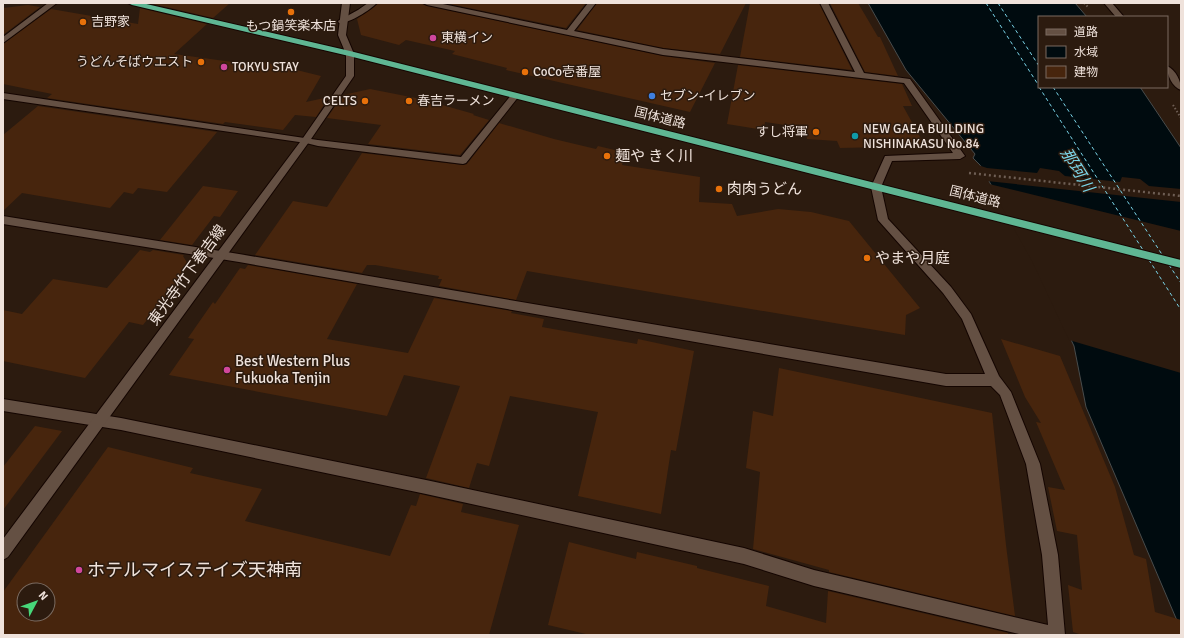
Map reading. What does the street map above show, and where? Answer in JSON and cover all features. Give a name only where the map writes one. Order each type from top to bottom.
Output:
[{"type":"highway","name":"国体道路","points":[[132,3],[350,54],[1181,264]]},
{"type":"street","points":[[3,41],[54,3]]},
{"type":"street","name":"東光寺竹下春吉線","points":[[3,552],[306,140],[350,76],[350,54],[342,35],[342,20],[346,3]]},
{"type":"street","points":[[342,20],[361,12],[373,3]]},
{"type":"street","points":[[3,405],[100,422],[121,424],[426,487],[744,556],[814,578],[1057,635],[1050,555],[1032,464],[1005,392],[994,380],[967,317],[947,290],[883,220],[876,186],[888,158],[960,156],[908,82],[861,75],[663,52],[427,3]]},
{"type":"street","points":[[568,33],[592,3]]},
{"type":"street","points":[[824,3],[861,75]]},
{"type":"street","points":[[1108,3],[1119,16]]},
{"type":"street","points":[[1168,70],[1181,88]]},
{"type":"street","points":[[3,96],[318,143],[463,161],[515,96]]},
{"type":"street","points":[[3,220],[222,255],[946,380],[994,380]]},
{"type":"path","points":[[965,173],[1181,196]]},
{"type":"water","name":"那珂川","points":[[868,3],[1075,3],[1086,16],[1038,16],[1038,88],[1141,88],[1181,148],[1181,630],[1086,407],[1074,346],[1033,260],[980,165],[973,158],[975,154],[906,70]]},
{"type":"pier","points":[[978,165],[987,168],[1037,173],[1040,168],[1059,171],[1065,176],[1120,182],[1122,177],[1140,179],[1149,186],[1181,189],[1181,202],[987,181]]},
{"type":"pier","points":[[989,184],[1181,231],[1181,373],[1069,340],[1032,261]]},
{"type":"building","points":[[149,3],[230,3],[213,18]]},
{"type":"building","points":[[378,3],[422,3],[427,6],[663,56],[715,63],[690,112],[506,70],[507,68],[452,54],[455,51],[406,40],[399,45],[361,35],[357,19]]},
{"type":"building","points":[[445,3],[586,3],[566,28]]},
{"type":"building","points":[[597,3],[746,3],[720,54],[663,48],[577,30]]},
{"type":"building","points":[[750,3],[819,3],[852,70],[740,57]]},
{"type":"building","points":[[830,3],[858,3],[878,37],[880,37],[898,76],[865,72]]},
{"type":"building","points":[[28,5],[40,7],[3,35],[3,8]]},
{"type":"building","points":[[140,8],[207,24],[174,54],[261,66],[264,62],[321,76],[306,102],[329,97],[316,117],[295,115],[283,130],[225,122],[223,124],[47,98],[52,94],[3,84],[3,44],[51,9],[138,24]]},
{"type":"building","points":[[738,65],[902,84],[912,106],[903,106],[925,146],[840,148],[837,141],[807,139],[805,128],[765,122],[764,130],[727,124]]},
{"type":"building","points":[[370,89],[421,99],[474,114],[473,115],[489,120],[460,155],[368,144],[381,125],[327,118],[343,95]]},
{"type":"building","points":[[38,106],[217,132],[167,192],[138,188],[133,194],[124,192],[110,208],[22,193],[3,211],[3,135]]},
{"type":"building","points":[[499,123],[554,139],[596,149],[598,146],[627,153],[622,165],[700,177],[699,202],[732,204],[737,216],[778,209],[811,212],[849,221],[920,308],[906,315],[905,335],[527,271],[516,300],[439,286],[442,279],[438,279],[439,276],[375,265],[367,265],[362,273],[255,255],[293,201],[327,207],[362,153],[463,165],[467,164]]},
{"type":"building","points":[[203,186],[238,191],[220,217],[214,216],[192,245],[160,240]]},
{"type":"building","points":[[140,250],[150,252],[153,250],[184,255],[183,256],[189,266],[143,325],[129,322],[85,378],[3,361],[3,310],[22,314],[53,279],[107,288]]},
{"type":"building","points":[[248,265],[357,284],[327,339],[408,353],[434,298],[512,311],[511,313],[544,319],[542,327],[637,344],[638,339],[694,351],[676,451],[671,450],[661,514],[578,496],[598,412],[510,396],[489,466],[477,463],[469,488],[426,478],[460,386],[404,375],[387,416],[169,375],[194,339],[188,338],[213,302],[215,304],[240,268],[245,269]]},
{"type":"building","points":[[1001,339],[1060,356],[1115,487],[1134,555],[1146,559],[1155,612],[1181,620],[1181,635],[1082,635],[1073,632],[1068,585],[1082,590],[1077,535],[1057,531],[1048,487],[1065,490],[1036,422],[1041,423],[1025,397]]},
{"type":"building","points":[[779,368],[992,413],[1015,616],[829,572],[829,570],[753,549],[760,472],[746,468],[753,411],[773,416]]},
{"type":"building","points":[[35,426],[62,431],[3,510],[3,467]]},
{"type":"building","points":[[108,447],[193,468],[190,473],[262,489],[245,521],[390,556],[411,505],[416,506],[420,494],[463,504],[461,512],[519,525],[489,635],[3,635],[3,592]]},
{"type":"building","points":[[569,542],[636,559],[637,552],[697,566],[697,568],[769,586],[766,606],[826,623],[828,591],[1008,633],[1008,635],[590,635],[548,625]]},
{"type":"ferry route","points":[[986,3],[1038,84]]},
{"type":"ferry route","points":[[998,3],[1038,64]]},
{"type":"ferry route","points":[[1040,88],[1143,250]]},
{"type":"ferry route","points":[[1054,88],[1163,256]]},
{"type":"ferry route","points":[[1149,260],[1181,310]]},
{"type":"ferry route","points":[[1169,265],[1181,283]]},
{"type":"place","name":"もつ鍋笑楽本店","points":[[291,12]]},
{"type":"place","name":"吉野家","points":[[83,22]]},
{"type":"place","name":"東横イン","points":[[433,38]]},
{"type":"place","name":"うどんそばウエスト","points":[[201,62]]},
{"type":"place","name":"TOKYU STAY","points":[[224,67]]},
{"type":"place","name":"CoCo壱番屋","points":[[525,72]]},
{"type":"place","name":"セブン-イレブン","points":[[652,96]]},
{"type":"place","name":"CELTS","points":[[365,101]]},
{"type":"place","name":"春吉ラーメン","points":[[409,101]]},
{"type":"place","name":"すし将軍","points":[[816,132]]},
{"type":"place","name":"NEW GAEA BUILDING NISHINAKASU No.84","points":[[855,136]]},
{"type":"place","name":"麺や きく川","points":[[607,156]]},
{"type":"place","name":"肉肉うどん","points":[[719,189]]},
{"type":"place","name":"やまや月庭","points":[[867,258]]},
{"type":"place","name":"Best Western Plus Fukuoka Tenjin","points":[[227,370]]},
{"type":"place","name":"ホテルマイステイズ天神南","points":[[79,570]]}]
